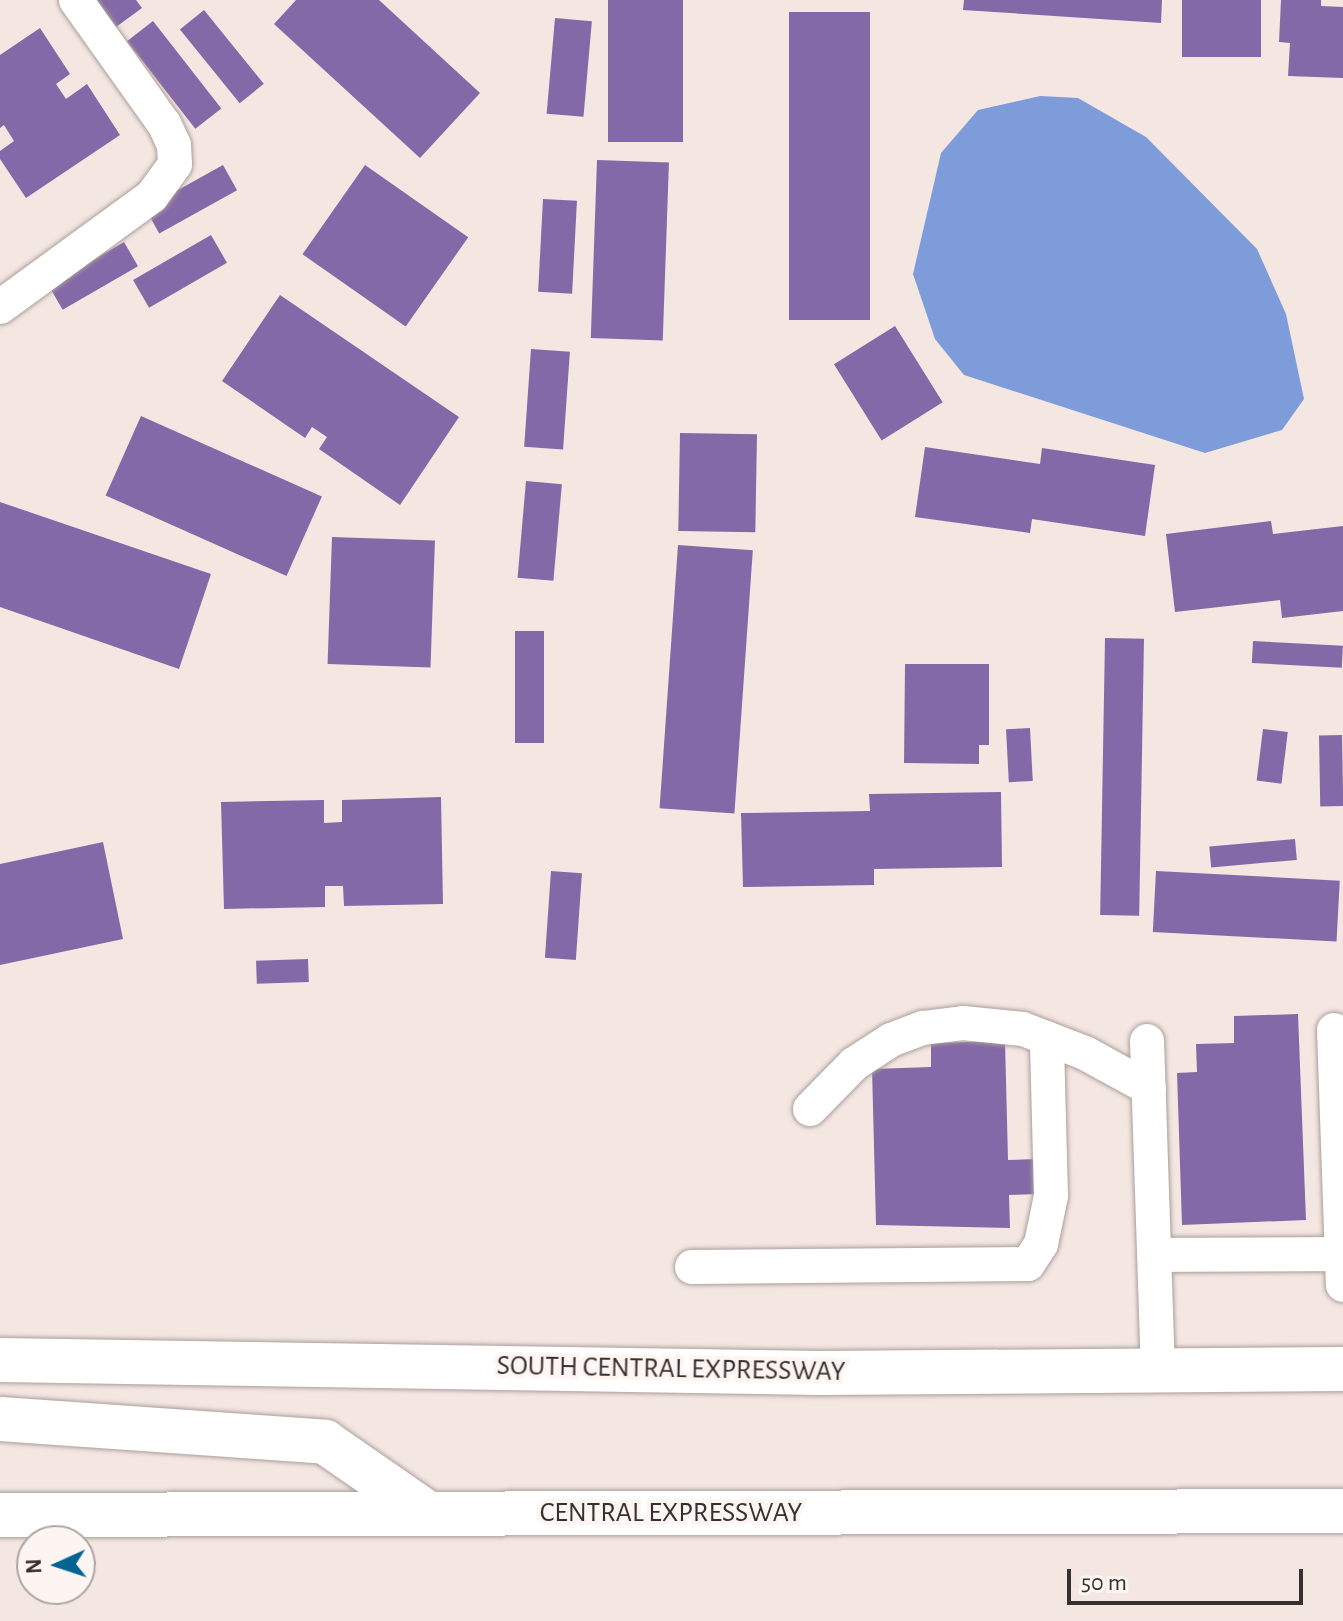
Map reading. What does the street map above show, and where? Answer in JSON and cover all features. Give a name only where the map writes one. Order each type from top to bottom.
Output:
[{"type":"main road","name":"SOUTH CENTRAL EXPRESSWAY","points":[[0,1360],[820,1373],[1343,1369]]},
{"type":"main road","points":[[0,1419],[325,1442],[429,1514]]},
{"type":"main road","name":"CENTRAL EXPRESSWAY","points":[[0,1515],[1343,1511]]},
{"type":"lane","points":[[0,307],[152,196],[175,164],[174,145],[164,124],[76,0]]},
{"type":"lane","points":[[810,1109],[854,1064],[923,1028],[963,1023],[1023,1029],[1149,1088]]},
{"type":"lane","points":[[1334,1030],[1343,1285]]},
{"type":"lane","points":[[692,1267],[1028,1264],[1041,1244],[1051,1196],[1047,1038]]},
{"type":"lane","points":[[1147,1041],[1158,1371]]},
{"type":"lane","points":[[1154,1255],[1342,1254]]},
{"type":"water","points":[[1040,96],[1078,98],[1146,137],[1257,249],[1286,314],[1304,399],[1282,430],[1205,453],[964,375],[935,339],[913,274],[941,153],[978,110]]},
{"type":"building","points":[[96,0],[136,0],[142,8],[116,27]]},
{"type":"building","points":[[296,0],[379,0],[480,93],[420,158],[274,24]]},
{"type":"building","points":[[608,0],[683,0],[683,142],[608,142]]},
{"type":"building","points":[[964,0],[1162,0],[1161,23],[963,10]]},
{"type":"building","points":[[1182,0],[1261,0],[1261,57],[1182,57]]},
{"type":"building","points":[[1281,0],[1321,0],[1321,6],[1343,7],[1343,78],[1288,76],[1290,43],[1279,42]]},
{"type":"building","points":[[204,10],[264,84],[240,103],[180,30]]},
{"type":"building","points":[[789,12],[870,12],[870,320],[789,320]]},
{"type":"building","points":[[555,18],[592,21],[583,117],[547,114]]},
{"type":"building","points":[[153,21],[221,108],[195,129],[127,41]]},
{"type":"building","points":[[40,28],[70,74],[56,84],[66,99],[87,84],[120,135],[26,198],[0,159],[0,151],[14,141],[4,125],[0,128],[0,55]]},
{"type":"building","points":[[597,160],[669,163],[663,340],[591,338]]},
{"type":"building","points":[[223,165],[237,190],[159,234],[145,208]]},
{"type":"building","points":[[365,165],[468,237],[406,327],[302,254]]},
{"type":"building","points":[[543,199],[577,201],[572,294],[538,292]]},
{"type":"building","points":[[211,235],[227,263],[149,308],[133,280]]},
{"type":"building","points":[[124,242],[138,266],[63,310],[49,286]]},
{"type":"building","points":[[280,295],[459,417],[400,505],[319,449],[327,437],[312,427],[305,438],[222,381]]},
{"type":"building","points":[[895,326],[943,402],[882,440],[834,364]]},
{"type":"building","points":[[531,349],[570,352],[563,449],[524,447]]},
{"type":"building","points":[[141,416],[322,497],[286,576],[106,495]]},
{"type":"building","points":[[680,433],[757,434],[755,532],[678,531]]},
{"type":"building","points":[[925,447],[1040,464],[1042,448],[1155,465],[1145,536],[1032,519],[1030,533],[915,517]]},
{"type":"building","points":[[526,481],[562,484],[553,581],[518,578]]},
{"type":"building","points":[[0,502],[211,574],[179,669],[0,607]]},
{"type":"building","points":[[1271,521],[1273,534],[1343,526],[1343,611],[1282,618],[1280,600],[1175,612],[1166,534]]},
{"type":"building","points":[[332,537],[435,541],[431,668],[328,664]]},
{"type":"building","points":[[678,545],[753,550],[734,814],[660,808]]},
{"type":"building","points":[[515,631],[544,631],[544,743],[515,743]]},
{"type":"building","points":[[1105,638],[1144,639],[1139,916],[1100,915]]},
{"type":"building","points":[[1253,641],[1343,646],[1342,668],[1252,663]]},
{"type":"building","points":[[905,664],[989,664],[989,745],[979,745],[979,764],[904,763]]},
{"type":"building","points":[[1030,728],[1033,781],[1009,782],[1006,729]]},
{"type":"building","points":[[1263,729],[1288,732],[1281,784],[1257,781]]},
{"type":"building","points":[[1319,735],[1342,735],[1343,806],[1320,806]]},
{"type":"building","points":[[1001,792],[1002,867],[874,869],[874,885],[743,887],[741,813],[870,811],[869,794]]},
{"type":"building","points":[[441,797],[443,904],[344,906],[343,886],[325,886],[325,907],[224,909],[221,802],[324,800],[324,823],[342,822],[342,800]]},
{"type":"building","points":[[1295,839],[1297,860],[1211,867],[1209,846]]},
{"type":"building","points":[[103,842],[123,939],[0,965],[0,864]]},
{"type":"building","points":[[551,871],[582,873],[576,960],[545,958]]},
{"type":"building","points":[[1156,871],[1340,881],[1337,942],[1153,932]]},
{"type":"building","points":[[308,959],[309,982],[257,984],[256,961]]},
{"type":"building","points":[[1298,1014],[1306,1220],[1182,1225],[1177,1073],[1197,1072],[1196,1044],[1234,1043],[1234,1016]]},
{"type":"building","points":[[1005,1041],[1008,1160],[1037,1159],[1038,1194],[1009,1195],[1010,1228],[876,1225],[872,1069],[931,1067],[931,1043]]}]
